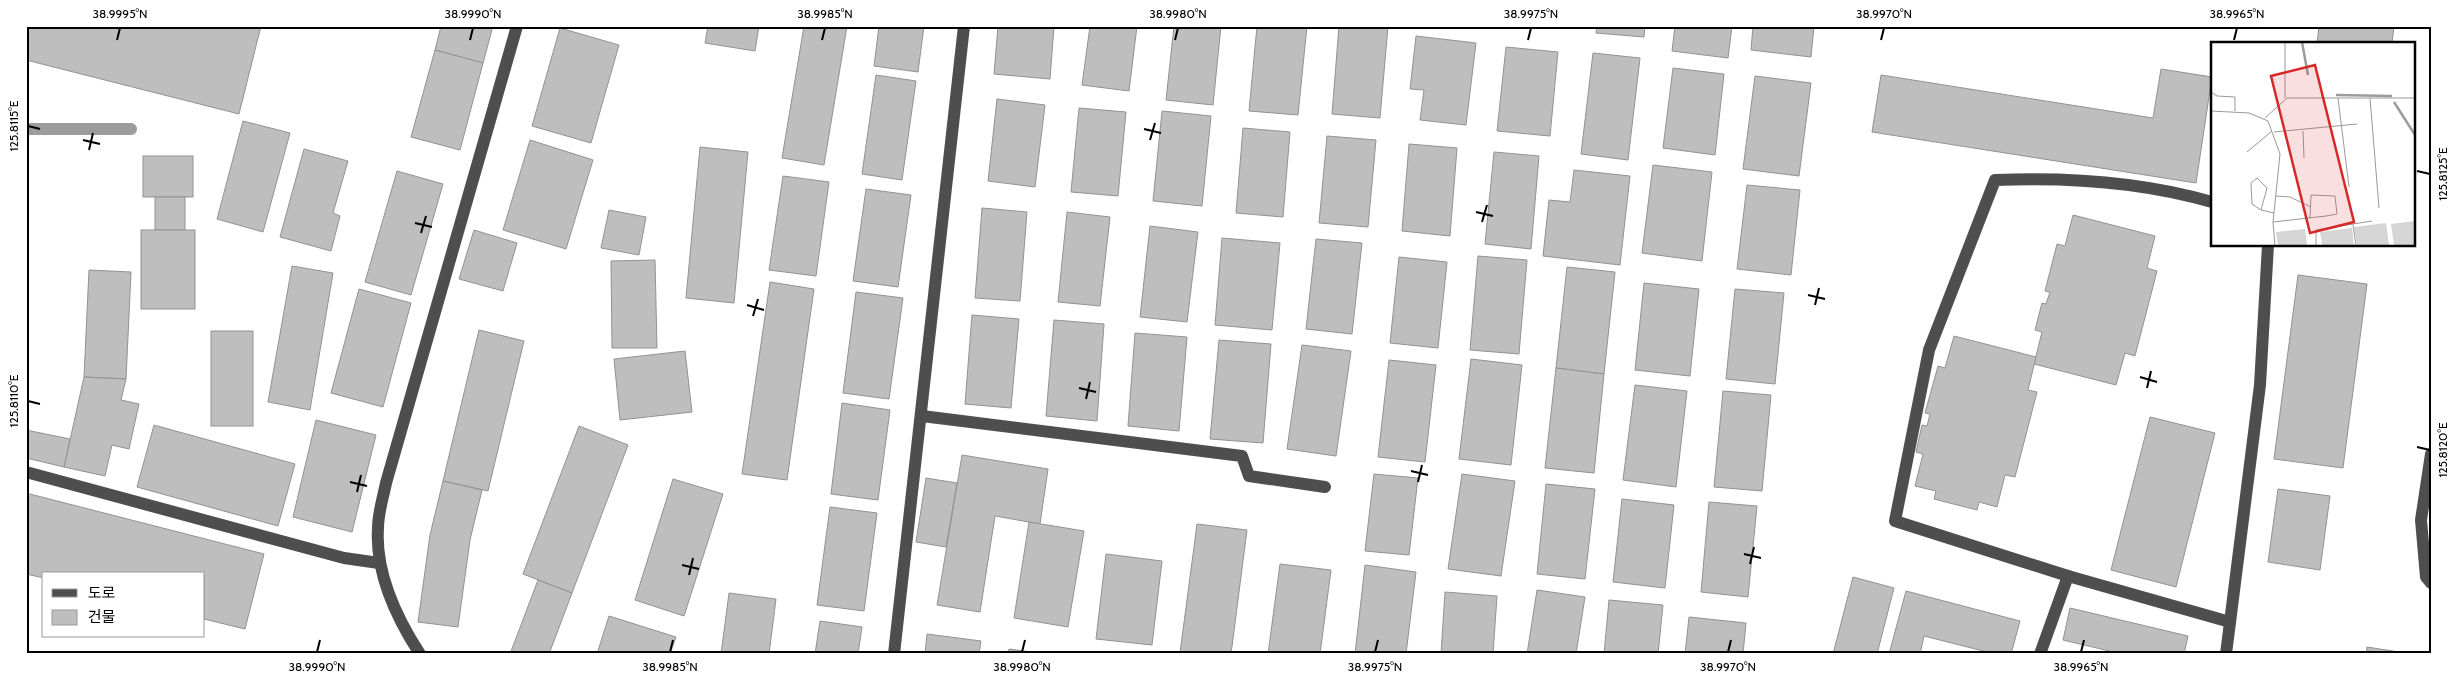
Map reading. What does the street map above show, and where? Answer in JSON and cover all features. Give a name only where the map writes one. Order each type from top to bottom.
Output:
[{"type":"street","points":[[420,654],[408,636],[385,583],[379,563],[378,528],[386,483],[517,26]]},
{"type":"street","points":[[894,654],[964,26]]},
{"type":"street","points":[[2211,202],[2179,193],[2051,178],[1995,180],[1929,350],[1895,521],[2068,576],[2230,622]]},
{"type":"street","points":[[2226,654],[2260,385],[2268,246]]},
{"type":"street","points":[[922,416],[1242,456],[1249,476],[1326,487]]},
{"type":"street","points":[[2431,454],[2422,520],[2426,577],[2431,582]]},
{"type":"street","points":[[26,472],[344,558],[379,563]]},
{"type":"street","points":[[2040,654],[2068,576]]},
{"type":"building","points":[[26,26],[261,26],[239,114],[26,60]]},
{"type":"building","points":[[441,26],[493,26],[483,63],[435,50]]},
{"type":"building","points":[[708,26],[759,26],[755,51],[705,43]]},
{"type":"building","points":[[804,26],[847,26],[824,165],[782,158]]},
{"type":"building","points":[[879,26],[924,26],[918,72],[874,66]]},
{"type":"building","points":[[998,26],[1054,26],[1050,79],[994,74]]},
{"type":"building","points":[[1090,26],[1137,26],[1129,91],[1082,85]]},
{"type":"building","points":[[1174,26],[1221,26],[1213,105],[1166,100]]},
{"type":"building","points":[[1257,26],[1307,26],[1298,115],[1249,111]]},
{"type":"building","points":[[1339,26],[1388,26],[1380,118],[1332,114]]},
{"type":"building","points":[[1597,26],[1645,26],[1644,37],[1596,33]]},
{"type":"building","points":[[1675,26],[1732,26],[1728,58],[1672,51]]},
{"type":"building","points":[[1753,26],[1814,26],[1811,57],[1751,50]]},
{"type":"building","points":[[2319,26],[2394,26],[2392,42],[2317,42]]},
{"type":"building","points":[[560,28],[619,45],[591,143],[532,126]]},
{"type":"building","points":[[1416,36],[1476,43],[1466,125],[1420,120],[1424,90],[1410,89]]},
{"type":"building","points":[[1506,47],[1558,52],[1550,136],[1497,131]]},
{"type":"building","points":[[435,50],[483,63],[460,150],[411,137]]},
{"type":"building","points":[[1593,53],[1640,58],[1628,160],[1581,154]]},
{"type":"building","points":[[1673,68],[1724,74],[1715,155],[1663,148]]},
{"type":"building","points":[[2161,69],[2211,77],[2196,183],[1872,132],[1881,75],[2153,118]]},
{"type":"building","points":[[876,75],[916,81],[902,180],[862,174]]},
{"type":"building","points":[[1755,76],[1811,83],[1799,176],[1743,169]]},
{"type":"building","points":[[997,99],[1045,105],[1035,187],[988,181]]},
{"type":"building","points":[[1079,108],[1126,112],[1118,196],[1071,192]]},
{"type":"building","points":[[1162,111],[1211,116],[1202,206],[1153,201]]},
{"type":"building","points":[[243,121],[290,133],[263,232],[217,219]]},
{"type":"building","points":[[1243,128],[1290,132],[1283,217],[1236,213]]},
{"type":"building","points":[[1327,136],[1376,140],[1368,227],[1319,223]]},
{"type":"building","points":[[530,140],[593,160],[566,249],[503,230]]},
{"type":"building","points":[[1409,144],[1457,148],[1450,236],[1402,231]]},
{"type":"building","points":[[700,147],[748,152],[734,303],[686,298]]},
{"type":"building","points":[[304,149],[348,161],[333,213],[340,216],[331,251],[280,237]]},
{"type":"building","points":[[1494,152],[1539,156],[1531,249],[1485,244]]},
{"type":"building","points":[[143,156],[193,156],[193,197],[143,197]]},
{"type":"building","points":[[1653,165],[1712,172],[1702,261],[1642,253]]},
{"type":"building","points":[[1574,170],[1630,176],[1620,265],[1543,256],[1549,200],[1570,202]]},
{"type":"building","points":[[397,171],[443,184],[411,295],[365,282]]},
{"type":"building","points":[[783,176],[829,182],[816,276],[769,270]]},
{"type":"building","points":[[1747,185],[1800,190],[1791,275],[1737,269]]},
{"type":"building","points":[[866,189],[911,195],[898,287],[853,281]]},
{"type":"building","points":[[155,197],[185,197],[185,230],[155,230]]},
{"type":"building","points":[[982,208],[1027,212],[1020,301],[975,298]]},
{"type":"building","points":[[609,210],[646,217],[639,255],[601,248]]},
{"type":"building","points":[[1067,212],[1110,217],[1100,306],[1058,302]]},
{"type":"building","points":[[2073,215],[2155,236],[2147,268],[2157,271],[2135,356],[2125,353],[2116,385],[2034,364],[2042,332],[2035,330],[2042,303],[2046,304],[2050,292],[2045,291],[2057,244],[2065,246]]},
{"type":"building","points":[[1150,226],[1198,232],[1187,322],[1140,317]]},
{"type":"building","points":[[141,230],[195,230],[195,309],[141,309]]},
{"type":"building","points":[[474,230],[517,243],[503,291],[459,279]]},
{"type":"building","points":[[1222,238],[1280,243],[1272,330],[1215,325]]},
{"type":"building","points":[[1316,239],[1362,243],[1352,334],[1306,329]]},
{"type":"building","points":[[1478,256],[1527,260],[1519,354],[1470,350]]},
{"type":"building","points":[[1399,257],[1447,262],[1438,348],[1390,343]]},
{"type":"building","points":[[655,260],[657,348],[612,348],[611,261]]},
{"type":"building","points":[[292,266],[333,273],[310,410],[268,402]]},
{"type":"building","points":[[1567,267],[1615,272],[1604,374],[1556,368]]},
{"type":"building","points":[[89,270],[131,272],[126,379],[84,377]]},
{"type":"building","points":[[2298,275],[2367,284],[2343,468],[2274,459]]},
{"type":"building","points":[[770,282],[814,289],[787,480],[742,474]]},
{"type":"building","points":[[1644,283],[1699,289],[1690,376],[1635,370]]},
{"type":"building","points":[[359,289],[411,303],[383,407],[331,393]]},
{"type":"building","points":[[1735,289],[1784,293],[1775,384],[1726,379]]},
{"type":"building","points":[[856,292],[903,298],[889,399],[843,393]]},
{"type":"building","points":[[972,315],[1019,319],[1011,408],[965,404]]},
{"type":"building","points":[[1054,320],[1104,324],[1097,421],[1046,416]]},
{"type":"building","points":[[479,330],[524,341],[488,491],[443,481]]},
{"type":"building","points":[[211,331],[253,331],[253,426],[211,426]]},
{"type":"building","points":[[1135,333],[1187,337],[1179,431],[1128,426]]},
{"type":"building","points":[[1954,336],[2036,357],[2028,390],[2037,392],[2015,477],[2005,475],[1997,507],[1979,502],[1977,510],[1934,499],[1936,491],[1915,486],[1923,454],[1916,452],[1922,425],[1927,426],[1930,414],[1925,413],[1938,366],[1945,368]]},
{"type":"building","points":[[1219,340],[1271,344],[1263,443],[1210,439]]},
{"type":"building","points":[[1302,345],[1351,351],[1336,456],[1287,449]]},
{"type":"building","points":[[685,351],[692,412],[620,420],[614,359]]},
{"type":"building","points":[[1471,359],[1522,365],[1511,465],[1459,459]]},
{"type":"building","points":[[1389,360],[1436,365],[1425,462],[1378,457]]},
{"type":"building","points":[[1556,368],[1604,374],[1594,473],[1545,468]]},
{"type":"building","points":[[84,377],[126,379],[121,400],[139,404],[129,449],[112,445],[105,476],[64,467]]},
{"type":"building","points":[[1635,385],[1687,391],[1676,487],[1623,480]]},
{"type":"building","points":[[1723,391],[1771,395],[1762,491],[1714,487]]},
{"type":"building","points":[[842,403],[890,410],[878,500],[831,494]]},
{"type":"building","points":[[2150,417],[2215,433],[2176,587],[2111,570]]},
{"type":"building","points":[[316,420],[376,435],[352,532],[293,517]]},
{"type":"building","points":[[154,425],[295,464],[278,526],[137,487]]},
{"type":"building","points":[[579,426],[628,445],[572,593],[523,574]]},
{"type":"building","points":[[26,430],[70,439],[64,467],[26,458]]},
{"type":"building","points":[[962,455],[1048,469],[1040,524],[995,516],[980,612],[937,605]]},
{"type":"building","points":[[1374,474],[1418,478],[1409,555],[1365,551]]},
{"type":"building","points":[[1462,474],[1515,481],[1501,576],[1448,569]]},
{"type":"building","points":[[926,478],[957,483],[946,547],[916,542]]},
{"type":"building","points":[[673,479],[723,494],[684,616],[635,600]]},
{"type":"building","points":[[443,481],[482,490],[470,540],[458,627],[418,622],[430,535]]},
{"type":"building","points":[[1546,484],[1595,489],[1585,579],[1537,574]]},
{"type":"building","points":[[2278,489],[2330,496],[2320,570],[2268,562]]},
{"type":"building","points":[[26,493],[264,554],[245,629],[205,619],[205,572],[42,572],[42,578],[26,574]]},
{"type":"building","points":[[1622,499],[1674,505],[1665,588],[1613,582]]},
{"type":"building","points":[[1709,502],[1757,506],[1748,597],[1701,592]]},
{"type":"building","points":[[830,507],[877,513],[864,611],[817,605]]},
{"type":"building","points":[[1029,522],[1084,531],[1068,627],[1014,618]]},
{"type":"building","points":[[1197,524],[1247,530],[1231,654],[1180,653]]},
{"type":"building","points":[[1106,554],[1162,561],[1152,645],[1096,639]]},
{"type":"building","points":[[1280,564],[1331,570],[1320,654],[1268,654]]},
{"type":"building","points":[[1365,565],[1416,572],[1406,654],[1355,654]]},
{"type":"building","points":[[1853,577],[1894,588],[1877,654],[1833,654]]},
{"type":"building","points":[[538,580],[572,593],[549,654],[510,654]]},
{"type":"building","points":[[1537,590],[1585,597],[1576,654],[1527,654]]},
{"type":"building","points":[[1906,591],[2020,621],[2011,654],[1995,654],[1924,636],[1920,654],[1889,654]]},
{"type":"building","points":[[1445,592],[1497,596],[1493,654],[1441,654]]},
{"type":"building","points":[[729,593],[776,599],[769,654],[721,654]]},
{"type":"building","points":[[1609,600],[1663,605],[1658,654],[1604,654]]},
{"type":"building","points":[[2070,608],[2188,636],[2184,654],[2122,654],[2063,640]]},
{"type":"building","points":[[609,616],[676,637],[670,654],[597,654]]},
{"type":"building","points":[[1689,617],[1746,623],[1743,654],[1685,654]]},
{"type":"building","points":[[820,621],[862,627],[858,654],[815,654]]},
{"type":"building","points":[[927,634],[981,641],[979,654],[925,654]]},
{"type":"building","points":[[2367,647],[2399,652],[2398,654],[2366,654]]},
{"type":"building","points":[[1009,649],[1047,654],[1008,654]]},
{"type":"waterway","points":[[26,129],[131,129]]}]
